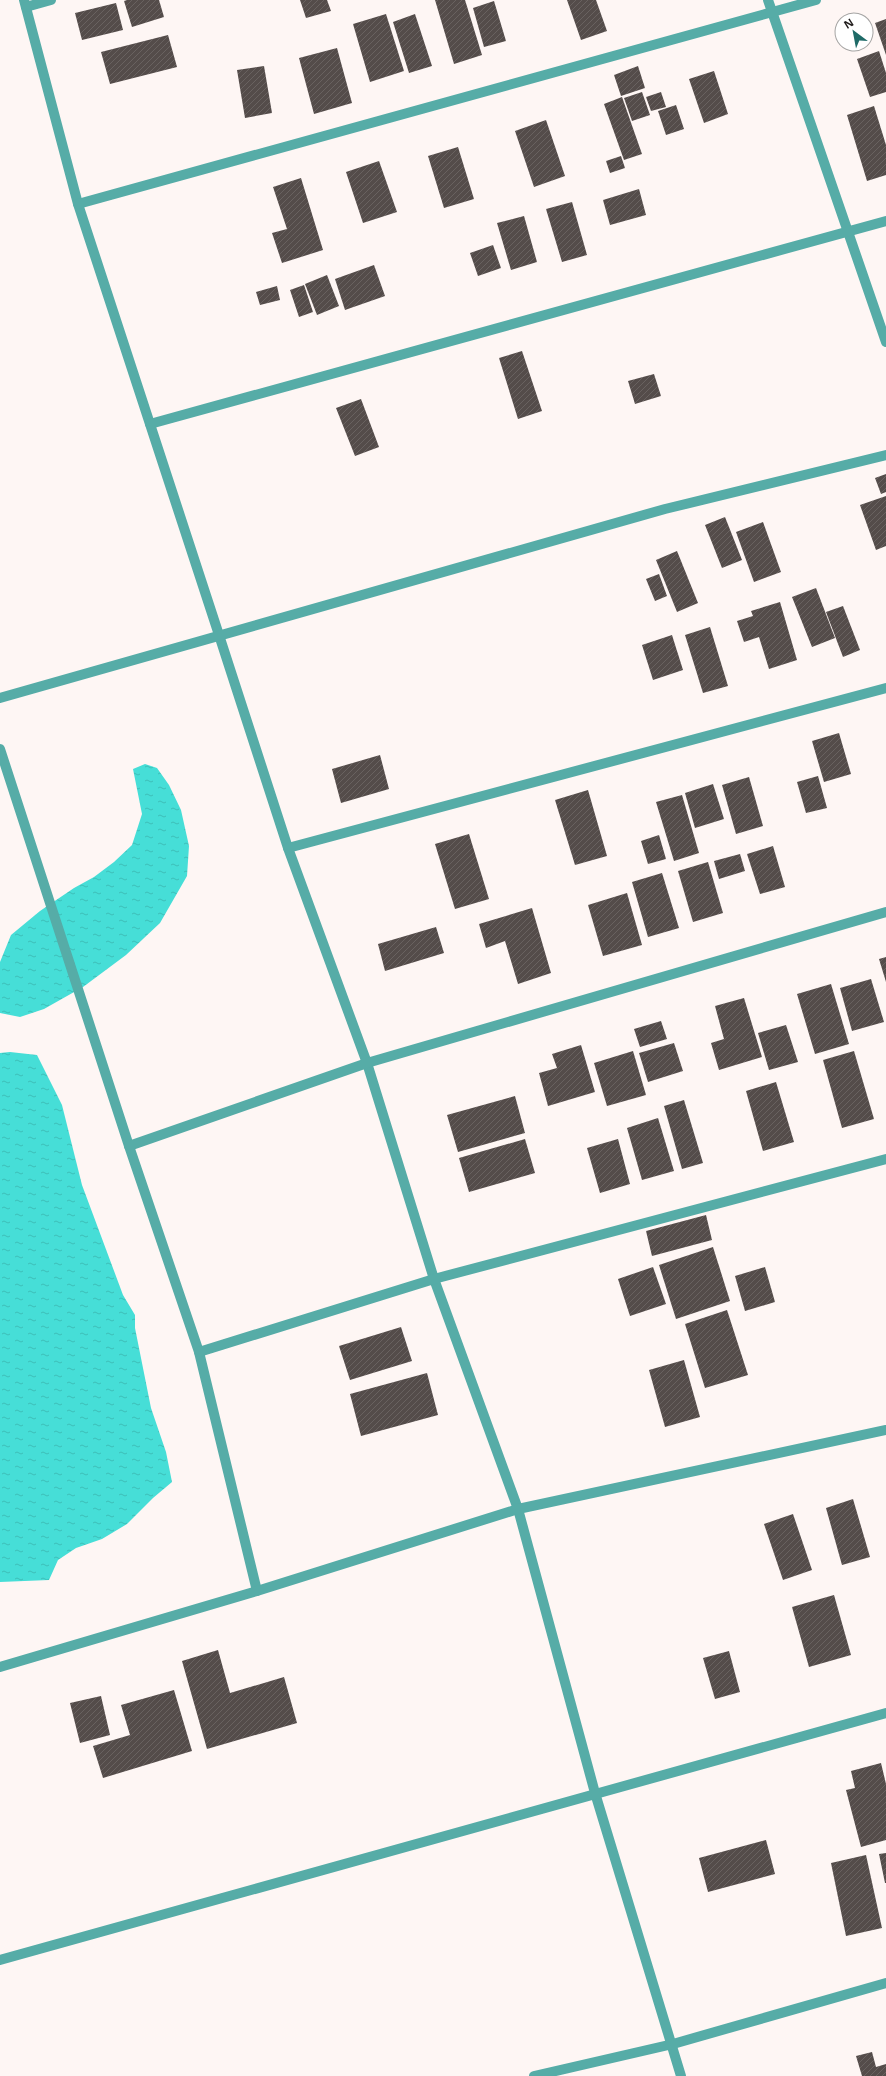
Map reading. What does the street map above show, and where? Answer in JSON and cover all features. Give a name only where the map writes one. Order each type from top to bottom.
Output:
[{"type":"street","points":[[51,0],[25,3],[78,204],[288,848],[367,1063],[434,1279],[518,1509],[595,1793],[682,2076]]},
{"type":"street","points":[[768,0],[886,342]]},
{"type":"street","points":[[78,204],[816,0]]},
{"type":"street","points":[[150,424],[886,221]]},
{"type":"street","points":[[0,698],[665,510],[886,455]]},
{"type":"street","points":[[288,848],[886,688]]},
{"type":"street","points":[[0,749],[129,1146],[199,1352],[257,1590]]},
{"type":"street","points":[[129,1146],[367,1063],[886,912]]},
{"type":"street","points":[[199,1352],[434,1279],[886,1159]]},
{"type":"street","points":[[0,1667],[257,1590],[518,1509],[886,1430]]},
{"type":"street","points":[[0,1960],[886,1713]]},
{"type":"street","points":[[534,2076],[673,2044],[886,1983]]},
{"type":"water","points":[[145,764],[157,768],[169,785],[181,810],[189,846],[187,876],[160,923],[126,955],[83,987],[44,1009],[20,1017],[0,1013],[0,962],[11,935],[40,911],[74,888],[94,877],[114,862],[132,845],[142,814],[133,769]]},
{"type":"water","points":[[10,1052],[37,1055],[62,1105],[82,1185],[123,1295],[135,1315],[135,1328],[151,1408],[166,1452],[172,1482],[153,1498],[127,1524],[102,1539],[76,1548],[58,1560],[49,1580],[0,1582],[0,1053]]},
{"type":"building","points":[[159,0],[164,17],[132,27],[124,1]]},
{"type":"building","points":[[300,0],[327,0],[331,11],[306,18]]},
{"type":"building","points":[[435,0],[465,0],[482,55],[454,64]]},
{"type":"building","points":[[567,0],[596,0],[607,31],[581,40]]},
{"type":"building","points":[[494,1],[506,41],[484,47],[473,8]]},
{"type":"building","points":[[116,3],[123,30],[82,40],[75,13]]},
{"type":"building","points":[[386,14],[404,71],[370,82],[353,24]]},
{"type":"building","points":[[415,14],[432,66],[409,73],[393,22]]},
{"type":"building","points":[[886,19],[886,55],[875,23]]},
{"type":"building","points":[[168,35],[177,67],[110,84],[101,52]]},
{"type":"building","points":[[337,48],[352,103],[314,114],[299,58]]},
{"type":"building","points":[[879,51],[886,73],[886,92],[870,97],[857,59]]},
{"type":"building","points":[[264,66],[272,113],[245,118],[237,70]]},
{"type":"building","points":[[638,66],[645,88],[621,96],[614,75]]},
{"type":"building","points":[[714,71],[728,114],[704,123],[689,79]]},
{"type":"building","points":[[642,92],[650,115],[632,121],[624,98]]},
{"type":"building","points":[[661,92],[666,107],[651,111],[646,97]]},
{"type":"building","points":[[622,97],[642,154],[624,160],[604,104]]},
{"type":"building","points":[[676,105],[684,129],[666,135],[658,111]]},
{"type":"building","points":[[874,106],[886,145],[886,175],[867,181],[847,115]]},
{"type":"building","points":[[546,120],[565,176],[534,187],[515,131]]},
{"type":"building","points":[[458,147],[474,199],[444,208],[428,156]]},
{"type":"building","points":[[621,156],[625,168],[610,173],[606,161]]},
{"type":"building","points":[[379,161],[397,212],[363,223],[346,172]]},
{"type":"building","points":[[301,178],[323,250],[282,263],[272,233],[287,229],[273,187]]},
{"type":"building","points":[[639,189],[646,215],[610,225],[603,200]]},
{"type":"building","points":[[572,202],[587,255],[562,262],[546,209]]},
{"type":"building","points":[[524,216],[537,262],[511,270],[497,223]]},
{"type":"building","points":[[493,245],[501,268],[478,276],[470,253]]},
{"type":"building","points":[[374,265],[385,296],[345,310],[335,279]]},
{"type":"building","points":[[327,275],[339,306],[317,315],[305,284]]},
{"type":"building","points":[[304,285],[313,312],[299,317],[290,290]]},
{"type":"building","points":[[277,286],[280,300],[260,305],[256,292]]},
{"type":"building","points":[[522,351],[542,411],[518,419],[499,358]]},
{"type":"building","points":[[654,374],[661,396],[635,404],[628,381]]},
{"type":"building","points":[[361,399],[379,447],[355,456],[336,408]]},
{"type":"building","points":[[886,474],[886,492],[881,494],[875,478]]},
{"type":"building","points":[[886,496],[886,546],[876,550],[860,505]]},
{"type":"building","points":[[725,517],[742,560],[722,568],[705,525]]},
{"type":"building","points":[[763,522],[781,572],[754,582],[736,532]]},
{"type":"building","points":[[677,551],[698,603],[677,612],[656,560]]},
{"type":"building","points":[[659,574],[667,596],[655,601],[646,579]]},
{"type":"building","points":[[816,588],[835,638],[812,647],[792,597]]},
{"type":"building","points":[[780,602],[797,660],[769,669],[759,637],[744,642],[737,621],[753,616],[751,611]]},
{"type":"building","points":[[843,606],[860,650],[843,657],[826,612]]},
{"type":"building","points":[[710,627],[728,686],[703,693],[685,635]]},
{"type":"building","points":[[672,635],[683,670],[653,680],[642,645]]},
{"type":"building","points":[[839,733],[851,774],[824,782],[812,741]]},
{"type":"building","points":[[380,755],[389,789],[341,803],[332,769]]},
{"type":"building","points":[[818,776],[827,808],[806,813],[797,782]]},
{"type":"building","points":[[749,777],[763,826],[736,834],[722,785]]},
{"type":"building","points":[[713,784],[724,819],[695,828],[685,793]]},
{"type":"building","points":[[588,790],[607,856],[575,865],[555,800]]},
{"type":"building","points":[[682,795],[699,853],[674,861],[656,802]]},
{"type":"building","points":[[469,834],[489,899],[455,909],[435,844]]},
{"type":"building","points":[[659,835],[666,859],[648,864],[641,841]]},
{"type":"building","points":[[773,846],[785,887],[760,894],[747,854]]},
{"type":"building","points":[[740,854],[745,871],[719,879],[714,861]]},
{"type":"building","points":[[708,862],[723,913],[693,922],[678,871]]},
{"type":"building","points":[[662,873],[679,928],[648,937],[632,882]]},
{"type":"building","points":[[627,893],[642,945],[603,956],[588,905]]},
{"type":"building","points":[[532,908],[551,973],[518,984],[505,941],[486,948],[479,924]]},
{"type":"building","points":[[436,927],[444,953],[385,971],[378,944]]},
{"type":"building","points":[[886,957],[886,982],[879,959]]},
{"type":"building","points":[[871,979],[884,1022],[852,1031],[840,988]]},
{"type":"building","points":[[831,984],[849,1044],[815,1054],[797,994]]},
{"type":"building","points":[[744,998],[762,1057],[719,1070],[711,1043],[724,1039],[715,1006]]},
{"type":"building","points":[[661,1021],[667,1039],[640,1047],[634,1029]]},
{"type":"building","points":[[786,1025],[798,1062],[769,1070],[758,1033]]},
{"type":"building","points":[[674,1043],[683,1071],[648,1082],[639,1053]]},
{"type":"building","points":[[581,1045],[595,1092],[548,1106],[539,1073],[557,1068],[552,1054]]},
{"type":"building","points":[[633,1051],[646,1095],[607,1106],[594,1063]]},
{"type":"building","points":[[854,1051],[874,1119],[842,1128],[823,1060]]},
{"type":"building","points":[[776,1082],[794,1142],[763,1151],[746,1091]]},
{"type":"building","points":[[515,1096],[525,1133],[458,1152],[447,1115]]},
{"type":"building","points":[[684,1100],[703,1163],[682,1169],[664,1106]]},
{"type":"building","points":[[658,1118],[674,1171],[642,1180],[627,1128]]},
{"type":"building","points":[[525,1139],[535,1173],[469,1192],[459,1158]]},
{"type":"building","points":[[618,1139],[630,1184],[600,1193],[587,1148]]},
{"type":"building","points":[[706,1215],[712,1240],[652,1256],[646,1231]]},
{"type":"building","points":[[713,1247],[730,1301],[676,1319],[659,1265]]},
{"type":"building","points":[[653,1267],[666,1304],[630,1316],[618,1279]]},
{"type":"building","points":[[765,1267],[775,1302],[745,1311],[735,1276]]},
{"type":"building","points":[[727,1310],[748,1375],[705,1388],[685,1324]]},
{"type":"building","points":[[401,1327],[412,1361],[350,1380],[339,1346]]},
{"type":"building","points":[[684,1360],[700,1417],[665,1427],[649,1370]]},
{"type":"building","points":[[427,1373],[438,1415],[361,1436],[350,1394]]},
{"type":"building","points":[[853,1499],[870,1557],[842,1565],[826,1508]]},
{"type":"building","points":[[793,1514],[812,1570],[783,1580],[764,1524]]},
{"type":"building","points":[[834,1595],[851,1655],[809,1667],[792,1607]]},
{"type":"building","points":[[218,1650],[230,1693],[284,1677],[297,1723],[207,1749],[182,1661]]},
{"type":"building","points":[[729,1651],[740,1692],[715,1699],[703,1658]]},
{"type":"building","points":[[174,1690],[192,1751],[103,1778],[93,1746],[130,1735],[121,1705]]},
{"type":"building","points":[[101,1696],[110,1735],[80,1743],[70,1703]]},
{"type":"building","points":[[881,1763],[886,1784],[886,1840],[861,1847],[846,1790],[855,1788],[851,1771]]},
{"type":"building","points":[[766,1840],[775,1874],[708,1892],[699,1858]]},
{"type":"building","points":[[886,1853],[886,1883],[885,1883],[879,1854]]},
{"type":"building","points":[[866,1855],[882,1928],[846,1936],[831,1863]]},
{"type":"building","points":[[872,2052],[876,2067],[886,2064],[886,2076],[862,2076],[856,2056]]}]
